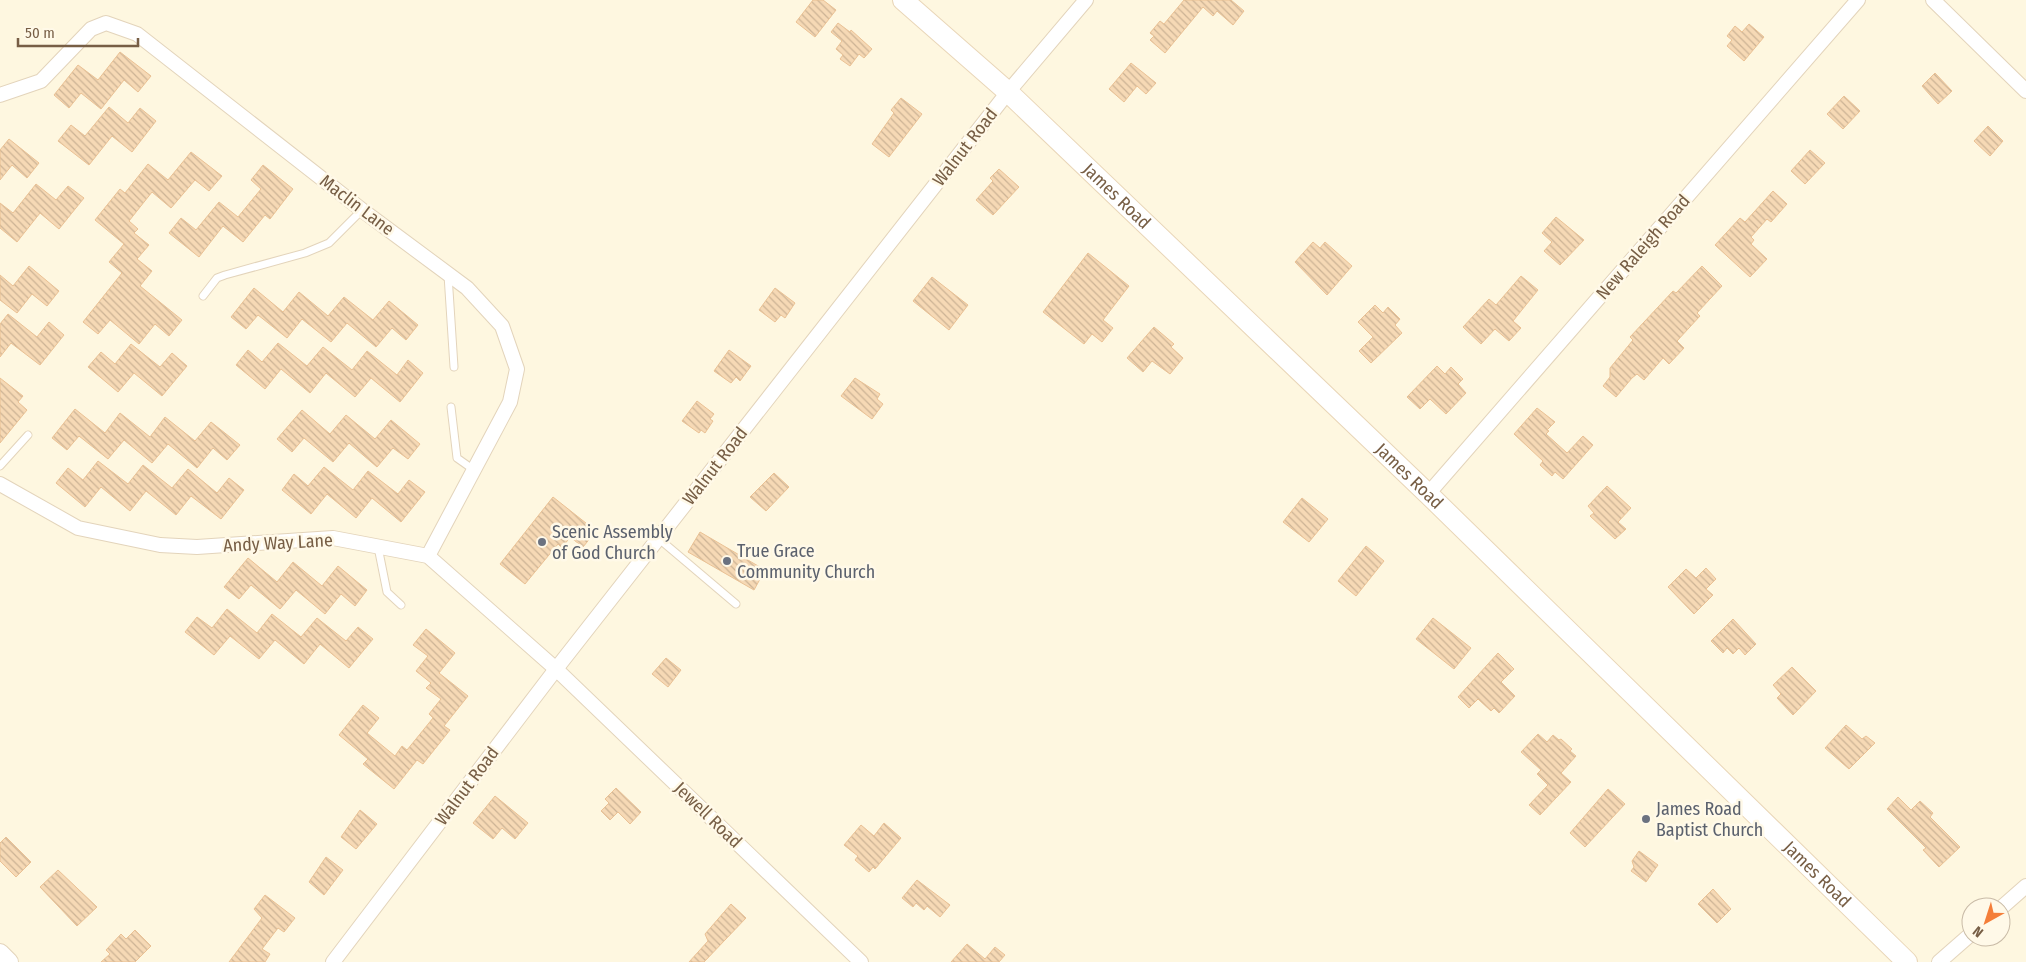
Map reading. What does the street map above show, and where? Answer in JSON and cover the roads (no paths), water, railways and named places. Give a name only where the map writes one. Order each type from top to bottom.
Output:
[{"type":"main road","name":"James Road","points":[[903,0],[1008,92],[1428,494],[1907,962]]},
{"type":"street","name":"Walnut Road","points":[[333,962],[556,668],[1008,92],[1086,0]]},
{"type":"street","name":"New Raleigh Road","points":[[1428,494],[1858,0]]},
{"type":"street","points":[[1933,0],[2026,91]]},
{"type":"street","name":"Maclin Lane","points":[[0,94],[41,81],[92,29],[106,23],[137,34],[362,210],[467,288],[502,326],[517,369],[510,402],[428,556]]},
{"type":"street","name":"Andy Way Lane","points":[[0,484],[78,528],[160,545],[198,547],[333,538],[428,556]]},
{"type":"street","points":[[428,556],[556,668]]},
{"type":"street","name":"Jewell Road","points":[[556,668],[861,962]]},
{"type":"street","points":[[2011,899],[2026,886]]},
{"type":"street","points":[[1939,962],[1961,943]]},
{"type":"street","points":[[0,952],[9,962]]},
{"type":"lane","points":[[203,296],[217,278],[305,253],[330,243],[362,210]]},
{"type":"lane","points":[[448,274],[454,367]]},
{"type":"lane","points":[[451,407],[457,458],[474,470]]},
{"type":"lane","points":[[0,466],[28,435]]},
{"type":"lane","points":[[658,538],[736,604]]},
{"type":"lane","points":[[378,547],[387,592],[401,604]]},
{"type":"place","name":"Scenic Assembly of God Church","points":[[542,542]]},
{"type":"place","name":"True Grace Community Church","points":[[727,561]]},
{"type":"place","name":"James Road Baptist Church","points":[[1646,819]]}]
